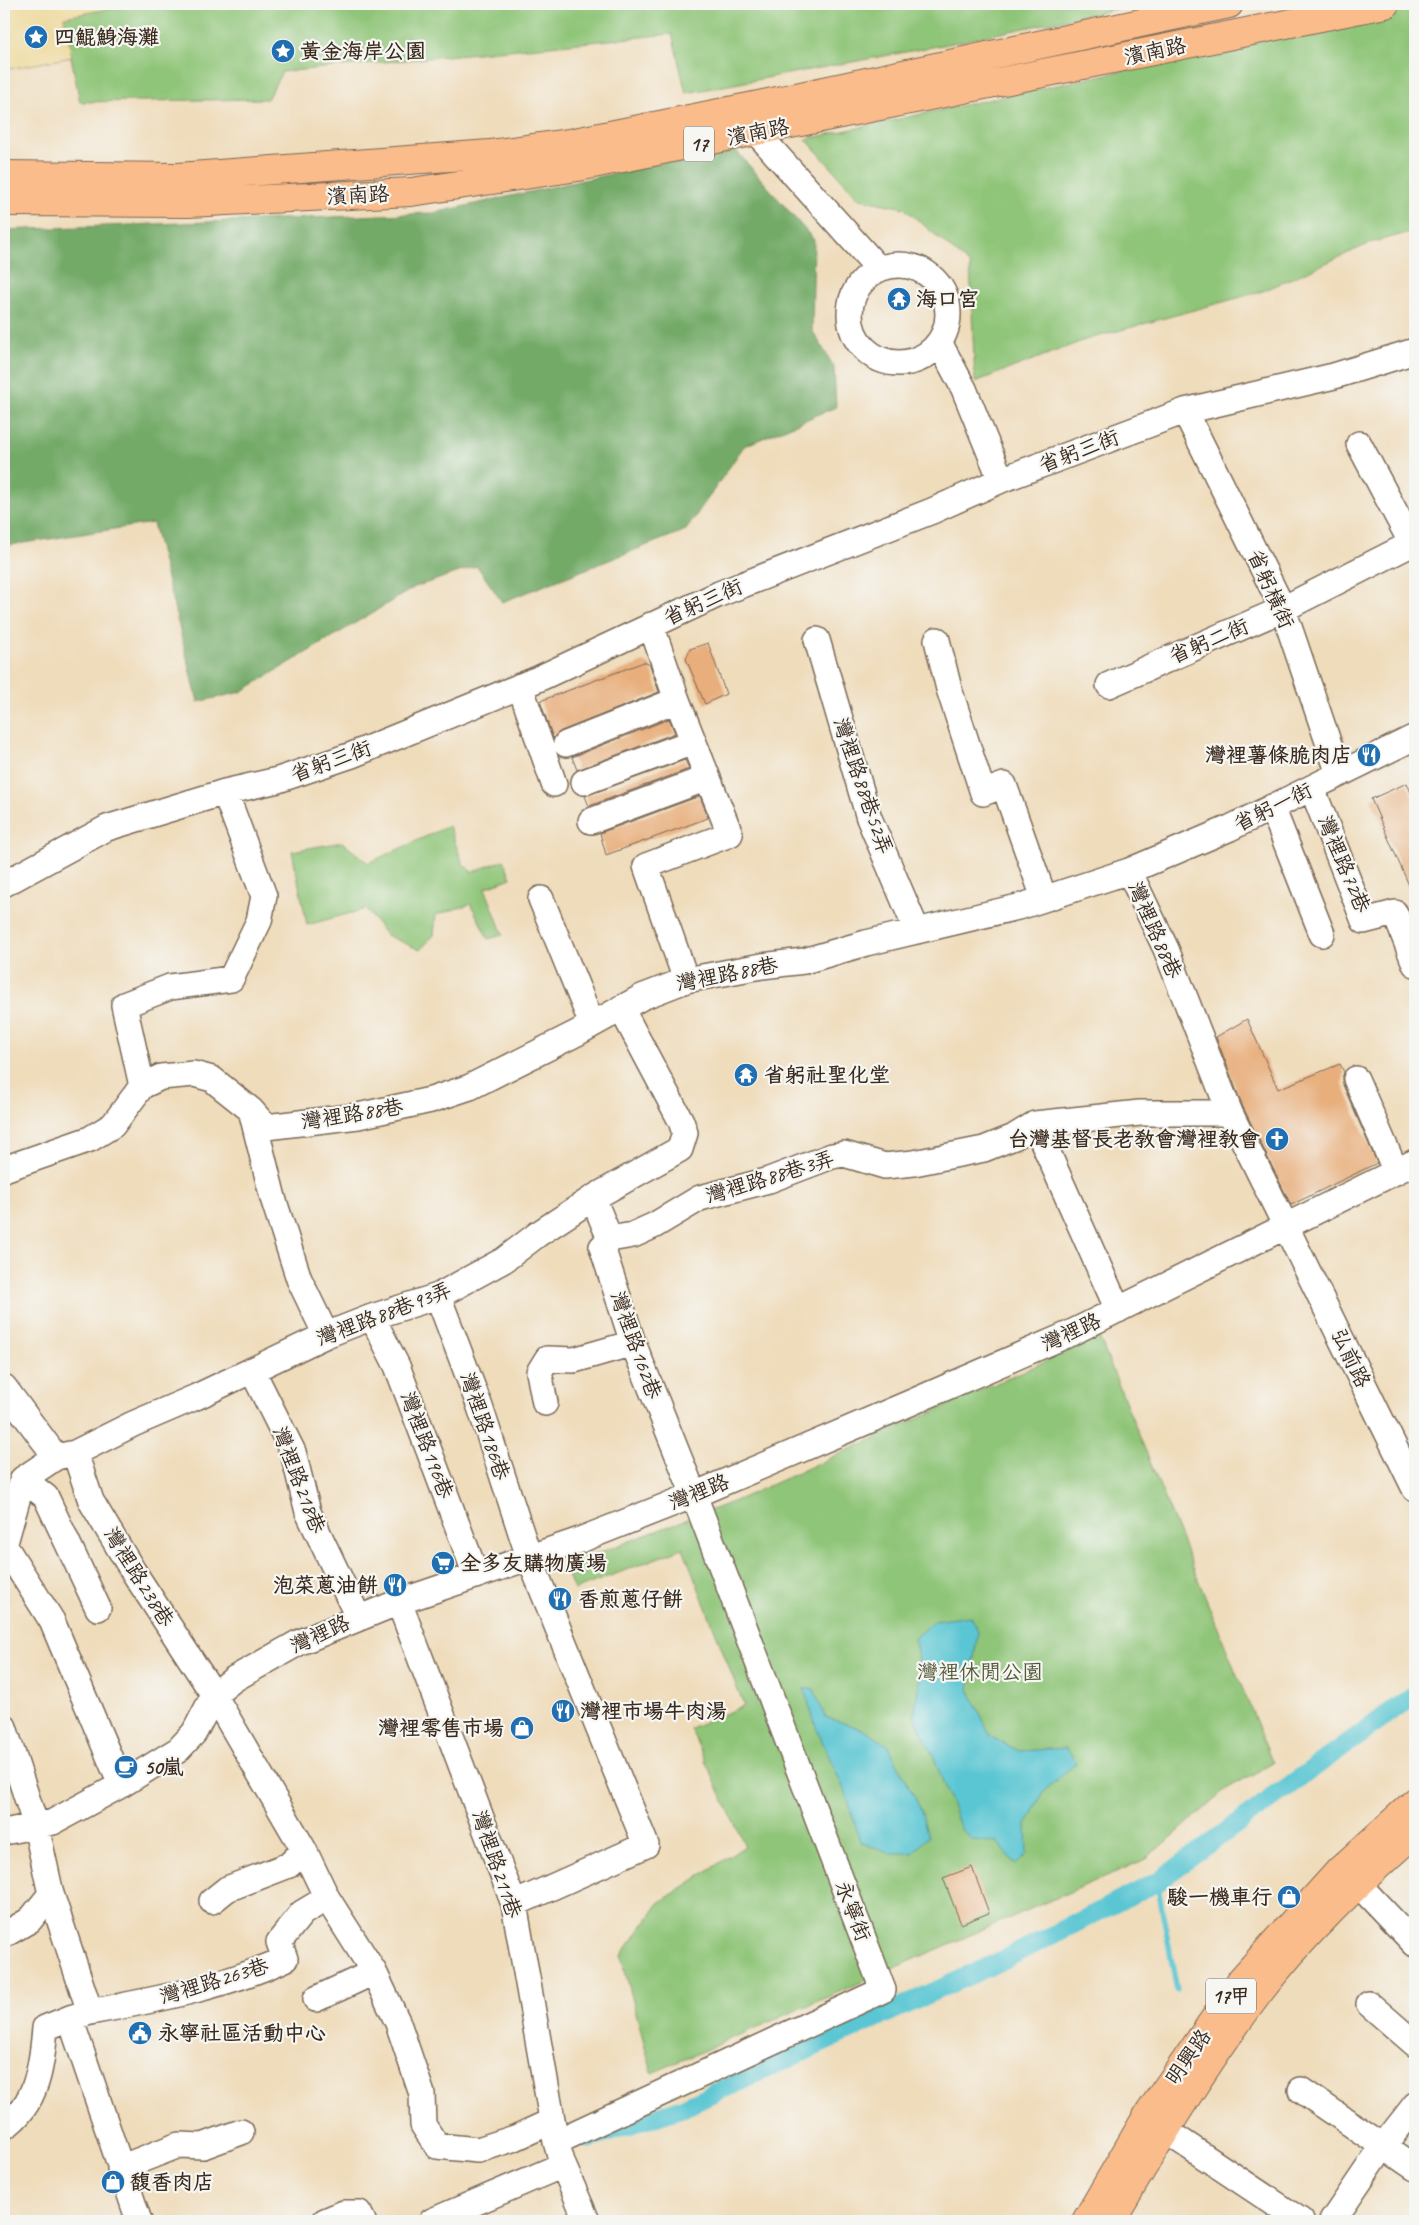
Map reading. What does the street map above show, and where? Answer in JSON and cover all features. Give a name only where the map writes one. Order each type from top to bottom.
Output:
[{"type":"main road","name":"濱南路","points":[[4,175],[178,177],[490,154],[575,142],[754,106],[1229,4]]},
{"type":"main road","name":"濱南路","points":[[4,202],[188,203],[411,192],[578,167],[1385,4]]},
{"type":"main road","name":"明興路","points":[[1111,2221],[1155,2124],[1242,1979],[1340,1870],[1415,1802]]},
{"type":"main road","name":"明興路","points":[[1086,2221],[1155,2124],[1308,1934],[1357,1883],[1415,1832]]},
{"type":"street","points":[[756,132],[878,268]]},
{"type":"street","points":[[906,264],[931,276],[946,298],[947,326],[939,342],[915,361],[894,363],[874,356],[858,342],[850,322],[851,300],[861,281],[878,268],[906,264]]},
{"type":"street","points":[[939,342],[964,389],[1001,480]]},
{"type":"street","name":"省躬三街","points":[[4,884],[107,828],[226,792],[278,780],[352,755],[520,686],[719,594],[932,511],[1001,480],[1185,411],[1334,376],[1415,350]]},
{"type":"street","name":"省躬橫街","points":[[1185,411],[1283,609],[1339,774]]},
{"type":"street","points":[[1359,444],[1414,543]]},
{"type":"street","name":"省躬二街","points":[[1109,685],[1283,609],[1414,543]]},
{"type":"street","points":[[651,625],[677,700],[730,834],[646,866],[686,980]]},
{"type":"street","name":"灣裡路88巷52弄","points":[[817,640],[869,818],[917,931]]},
{"type":"street","points":[[937,640],[949,689],[984,793],[1004,785],[1044,898]]},
{"type":"street","points":[[520,686],[554,784]]},
{"type":"street","points":[[566,744],[677,700]]},
{"type":"street","name":"省躬一街","points":[[1129,871],[1230,828],[1415,737]]},
{"type":"street","points":[[584,782],[693,742]]},
{"type":"street","points":[[591,821],[707,778]]},
{"type":"street","name":"灣裡路72巷","points":[[1312,788],[1364,921],[1395,913],[1415,964]]},
{"type":"street","points":[[4,1168],[90,1139],[113,1125],[142,1086],[124,1005],[170,988],[230,979],[259,922],[264,896],[226,792]]},
{"type":"street","points":[[1272,807],[1322,934]]},
{"type":"street","name":"灣裡路88巷","points":[[142,1086],[161,1077],[194,1074],[212,1079],[251,1110],[266,1126],[358,1116],[431,1100],[470,1087],[621,1008],[660,989],[686,980],[762,966],[804,961],[917,931],[996,913],[1129,871],[1166,949],[1230,1113],[1286,1226]]},
{"type":"street","points":[[541,899],[592,1024]]},
{"type":"street","name":"灣裡路88巷93弄","points":[[23,1479],[65,1455],[326,1335],[372,1317],[438,1296],[504,1260],[538,1234],[593,1198],[680,1149],[685,1133],[682,1121],[621,1008]]},
{"type":"street","points":[[1356,1079],[1406,1167]]},
{"type":"street","points":[[251,1110],[274,1198],[299,1279],[326,1335]]},
{"type":"street","name":"灣裡路88巷3弄","points":[[610,1239],[633,1235],[656,1225],[700,1198],[769,1180],[832,1156],[844,1154],[884,1166],[914,1163],[984,1149],[1014,1137],[1035,1124],[1140,1113],[1230,1113]]},
{"type":"street","points":[[1035,1124],[1118,1310]]},
{"type":"street","name":"灣裡路","points":[[4,1832],[53,1822],[121,1785],[178,1750],[187,1742],[200,1724],[214,1695],[234,1679],[275,1656],[358,1617],[580,1540],[694,1495],[1069,1334],[1406,1167]]},
{"type":"street","points":[[593,1198],[610,1239]]},
{"type":"street","name":"弘前路","points":[[1286,1226],[1415,1489]]},
{"type":"street","name":"灣裡路162巷","points":[[610,1239],[602,1247],[633,1343],[694,1495]]},
{"type":"street","name":"灣裡路186巷","points":[[438,1296],[480,1407],[529,1557],[646,1845],[514,1904]]},
{"type":"street","name":"灣裡路196巷","points":[[372,1317],[397,1366],[476,1575]]},
{"type":"street","points":[[545,1403],[540,1372],[547,1359],[574,1360],[633,1343]]},
{"type":"street","name":"灣裡路218巷","points":[[252,1370],[293,1452],[308,1512],[358,1617]]},
{"type":"street","name":"灣裡路238巷","points":[[4,1387],[65,1455],[134,1571],[214,1695],[304,1850],[327,1898],[374,1972],[398,2024],[422,2094],[423,2125],[438,2146],[478,2150],[515,2138],[557,2143]]},
{"type":"street","points":[[98,1608],[46,1496],[23,1479],[4,1546],[52,1621],[121,1785]]},
{"type":"street","name":"永寧街","points":[[557,2143],[883,1990],[694,1495]]},
{"type":"street","name":"灣裡路211巷","points":[[399,1602],[514,1904],[557,2143],[587,2221]]},
{"type":"street","points":[[4,1727],[36,1826],[80,2015],[120,2168],[139,2221]]},
{"type":"street","points":[[212,1901],[228,1889],[289,1865],[304,1850]]},
{"type":"street","points":[[1357,1883],[1415,1944]]},
{"type":"street","points":[[4,1935],[30,1920],[51,1894]]},
{"type":"street","name":"灣裡路263巷","points":[[80,2015],[168,1996],[254,1974],[284,1959],[279,1942],[302,1913],[327,1898]]},
{"type":"street","points":[[316,1999],[374,1972]]},
{"type":"street","points":[[1369,2004],[1415,2044]]},
{"type":"street","points":[[4,2127],[14,2120],[34,2090],[42,2064],[45,2028],[80,2015]]},
{"type":"street","points":[[1301,2090],[1415,2168]]},
{"type":"street","points":[[1332,2221],[1383,2146],[1415,2105]]},
{"type":"street","points":[[1155,2124],[1301,2221]]},
{"type":"street","points":[[120,2168],[179,2146],[203,2146],[241,2132]]},
{"type":"street","points":[[432,2221],[557,2143]]},
{"type":"street","points":[[325,2221],[344,2213],[359,2213],[363,2221]]},
{"type":"green space","name":"黃金海岸公園","points":[[136,4],[1140,4],[943,45],[686,93],[672,34],[282,72],[267,99],[80,102],[63,17]]},
{"type":"green space","points":[[1415,8],[1415,231],[1373,242],[1263,291],[1085,340],[975,382],[970,265],[904,208],[859,199],[806,139]]},
{"type":"green space","points":[[733,147],[814,240],[812,330],[834,367],[836,407],[744,446],[686,530],[502,602],[477,566],[415,587],[241,692],[198,702],[153,523],[4,546],[4,230],[434,213]]},
{"type":"green space","points":[[449,826],[463,864],[472,872],[504,860],[511,878],[485,888],[503,935],[488,939],[471,904],[436,915],[434,935],[420,950],[386,935],[366,909],[307,925],[292,851],[342,842],[368,863]]},
{"type":"green space","name":"灣裡休閒公園","points":[[1099,1337],[1273,1763],[1228,1788],[1148,1858],[652,2073],[621,1956],[659,1903],[745,1846],[690,1728],[744,1706],[683,1548],[574,1590],[564,1566],[735,1501]]},
{"type":"sand","name":"四鯤鯓海灘","points":[[4,4],[136,4],[64,17],[72,57],[4,70]]},
{"type":"water","points":[[971,1616],[978,1632],[969,1689],[991,1737],[1019,1751],[1066,1748],[1076,1763],[1044,1791],[1026,1825],[1027,1854],[1016,1865],[998,1843],[973,1840],[961,1829],[934,1758],[914,1715],[921,1670],[914,1638],[934,1621]]},
{"type":"water","points":[[804,1689],[814,1689],[825,1717],[862,1729],[888,1745],[921,1810],[928,1837],[913,1853],[888,1853],[860,1842],[847,1796],[817,1730]]},
{"type":"building","points":[[708,643],[726,694],[705,704],[686,659],[690,649]]},
{"type":"building","points":[[644,662],[650,665],[659,692],[561,731],[553,738],[540,701]]},
{"type":"building","points":[[669,719],[675,733],[577,770],[572,757]]},
{"type":"building","points":[[685,760],[689,769],[589,806],[585,796]]},
{"type":"building","points":[[1407,783],[1415,802],[1415,899],[1371,799]]},
{"type":"building","points":[[700,796],[708,818],[606,855],[600,833]]},
{"type":"building","points":[[1247,1019],[1278,1089],[1340,1064],[1344,1072],[1343,1085],[1377,1163],[1291,1205],[1243,1107],[1216,1037]]},
{"type":"building","points":[[972,1867],[989,1913],[961,1924],[943,1878]]},
{"type":"waterway","points":[[589,2139],[682,2108],[1007,1958],[1157,1882],[1415,1694]]},
{"type":"waterway","points":[[1157,1882],[1177,1990]]},
{"type":"place","name":"四鯤鯓海灘","points":[[36,37]]},
{"type":"place","name":"黃金海岸公園","points":[[283,51]]},
{"type":"place","name":"海口宮","points":[[899,299]]},
{"type":"place","name":"灣裡薯條脆肉店","points":[[1369,755]]},
{"type":"place","name":"省躬社聖化堂","points":[[746,1075]]},
{"type":"place","name":"台灣基督長老教會灣裡教會","points":[[1277,1139]]},
{"type":"place","name":"全多友購物廣場","points":[[443,1563]]},
{"type":"place","name":"泡菜蔥油餅","points":[[395,1585]]},
{"type":"place","name":"香煎蔥仔餅","points":[[560,1599]]},
{"type":"place","name":"灣裡市場牛肉湯","points":[[563,1711]]},
{"type":"place","name":"灣裡零售市場","points":[[522,1728]]},
{"type":"place","name":"50嵐","points":[[126,1767]]},
{"type":"place","name":"駿一機車行","points":[[1289,1897]]},
{"type":"place","name":"永寧社區活動中心","points":[[140,2033]]},
{"type":"place","name":"馥香肉店","points":[[113,2182]]}]
